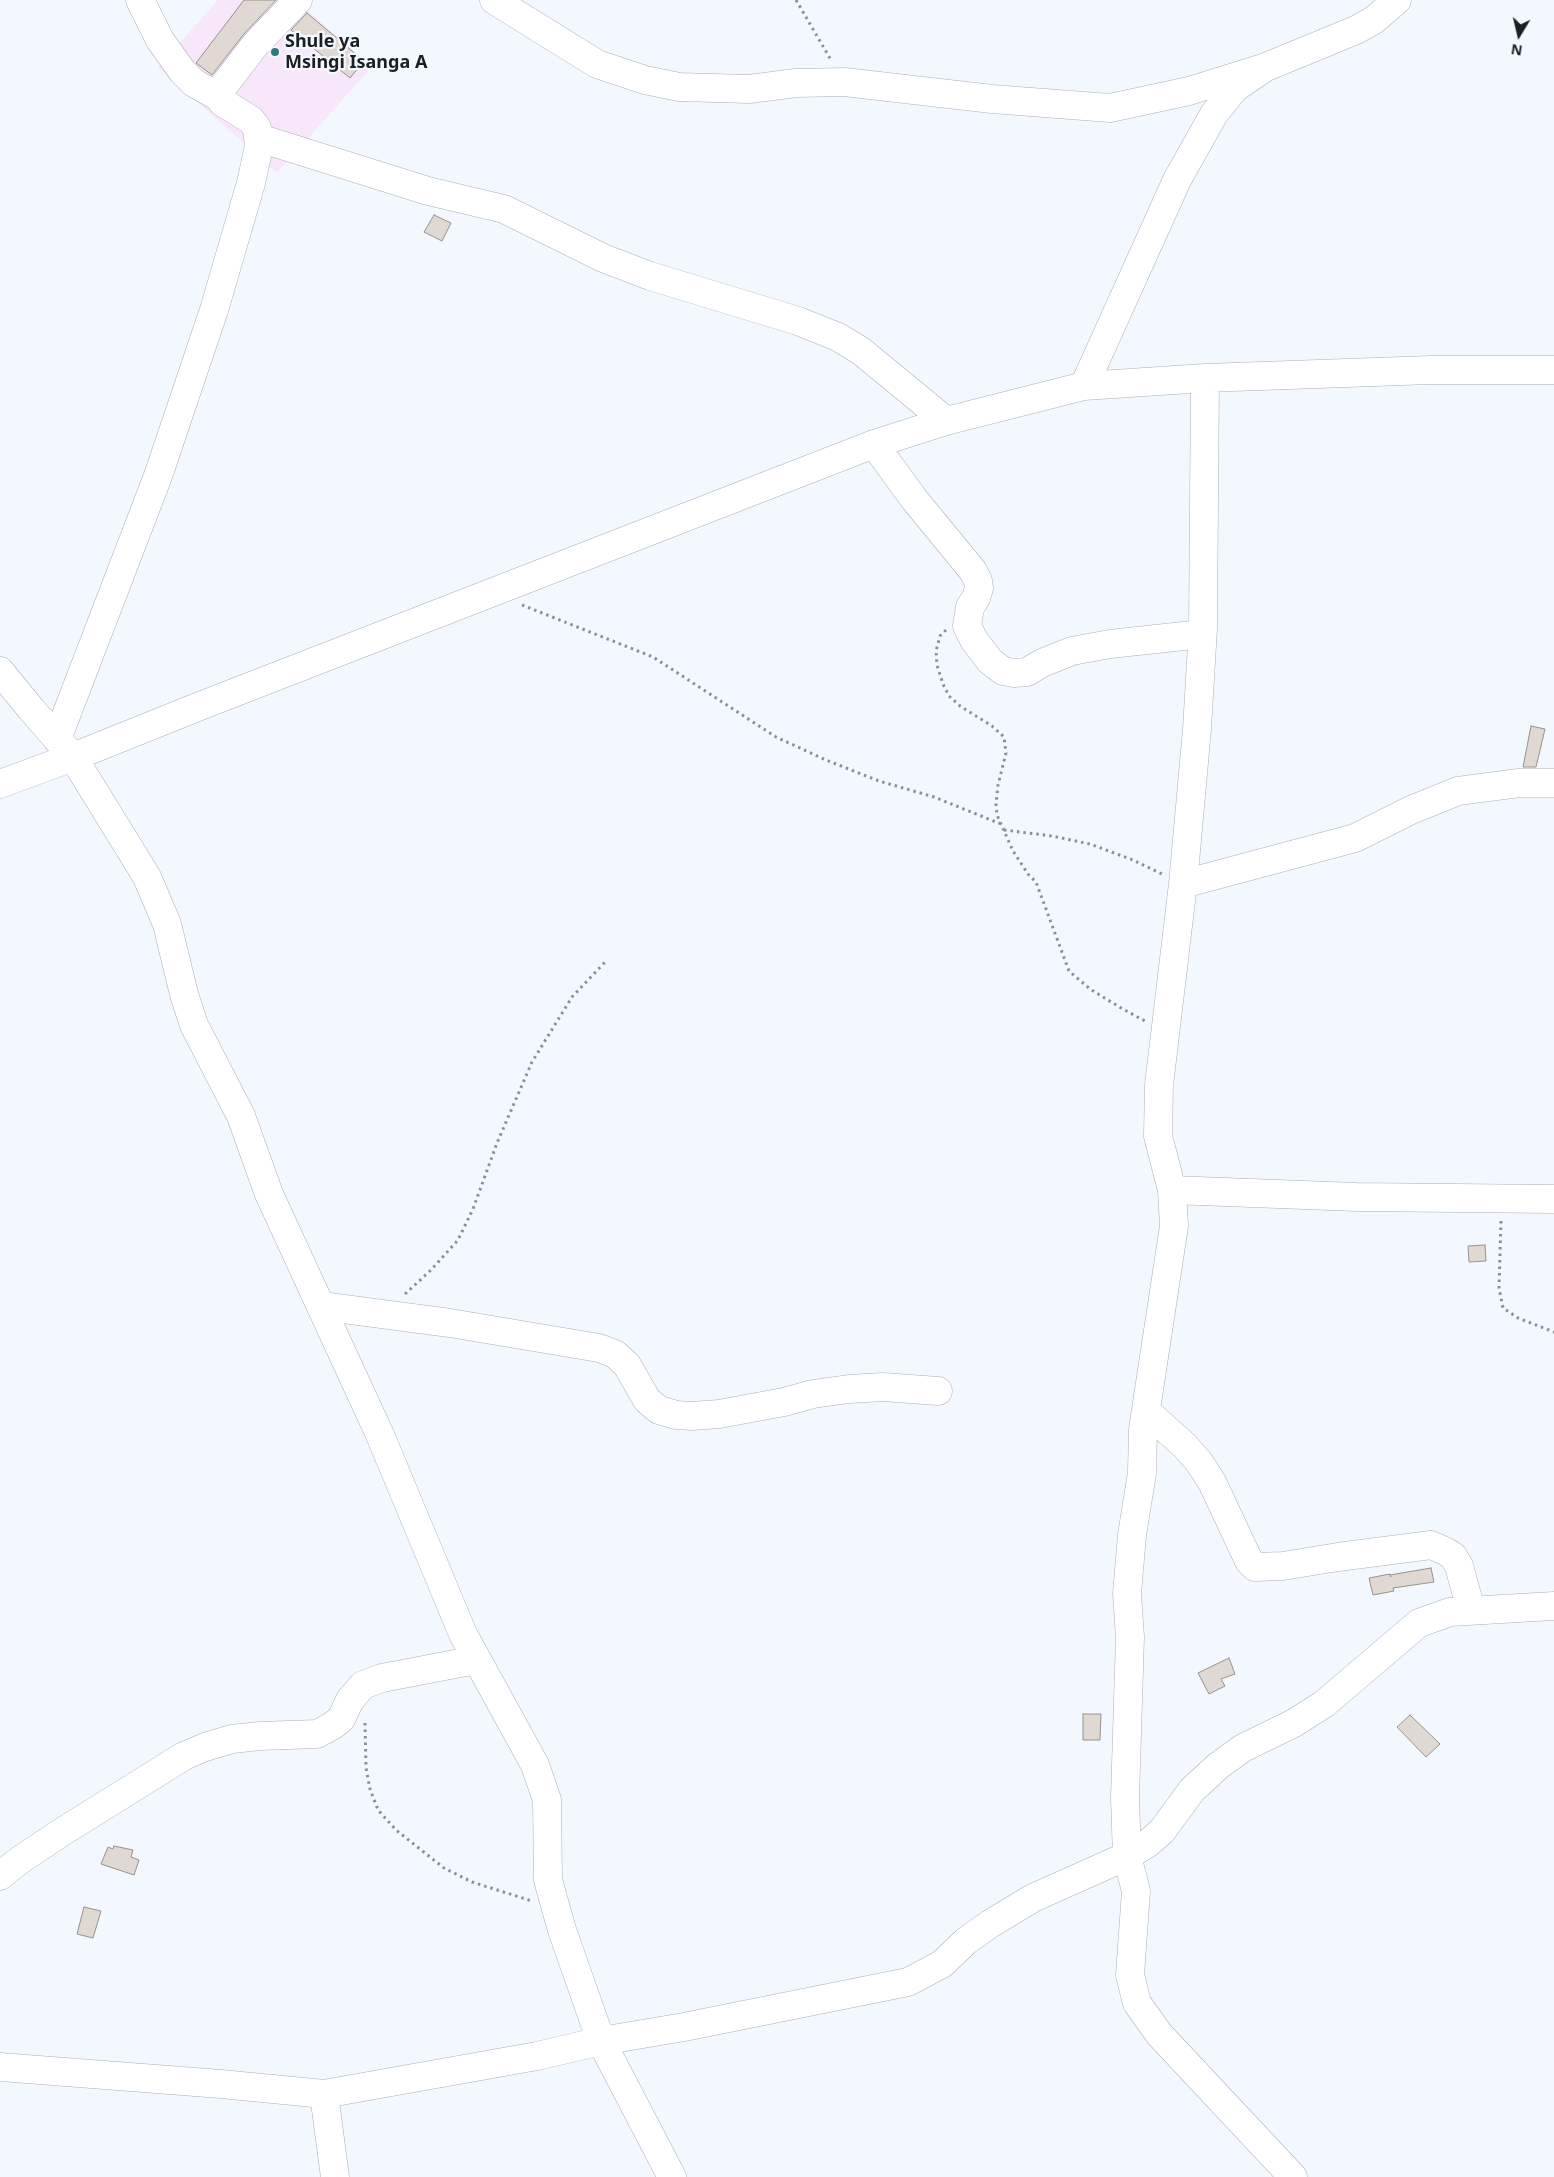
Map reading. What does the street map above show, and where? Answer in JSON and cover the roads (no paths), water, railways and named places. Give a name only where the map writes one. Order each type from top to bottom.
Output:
[{"type":"street","points":[[65,748],[214,310],[251,184],[259,138],[257,128],[251,120],[222,102],[219,97],[194,82],[182,71],[160,40],[140,0]]},
{"type":"street","points":[[219,97],[219,92],[223,85],[250,52],[298,0]]},
{"type":"street","points":[[494,0],[597,64],[645,80],[679,86],[740,89],[796,83],[844,82],[1010,100],[1110,108],[1189,91],[1266,67],[1356,30],[1374,20],[1397,0]]},
{"type":"street","points":[[1084,386],[1169,197],[1196,144],[1214,114],[1235,88],[1266,67]]},
{"type":"street","points":[[259,138],[403,184],[504,210],[595,254],[650,276],[798,321],[838,337],[861,351],[946,421]]},
{"type":"street","points":[[0,784],[65,748],[491,592],[874,444],[946,421],[1084,386],[1205,378],[1430,370],[1554,370]]},
{"type":"street","points":[[1205,378],[1202,634],[1197,729],[1183,884],[1159,1085],[1158,1136],[1172,1190],[1174,1226],[1146,1412],[1142,1473],[1132,1535],[1127,1594],[1130,1638],[1126,1746],[1127,1856],[1136,1891],[1130,1976],[1137,2003],[1171,2049],[1293,2177]]},
{"type":"street","points":[[874,444],[914,499],[973,571],[979,588],[976,598],[970,607],[967,626],[974,640],[990,661],[1003,671],[1014,673],[1027,672],[1042,663],[1072,651],[1146,639],[1202,634]]},
{"type":"street","points":[[0,671],[65,748],[148,877],[167,924],[184,994],[194,1025],[240,1116],[269,1194],[380,1435],[448,1601],[476,1660],[535,1765],[545,1791],[548,1810],[548,1880],[554,1904],[601,2040],[672,2177]]},
{"type":"street","points":[[1183,884],[1355,838],[1411,810],[1458,791],[1519,783],[1554,783]]},
{"type":"street","points":[[1172,1190],[1357,1197],[1554,1199]]},
{"type":"street","points":[[321,1306],[491,1330],[607,1351],[615,1354],[627,1365],[647,1400],[659,1410],[676,1415],[719,1414],[784,1402],[813,1394],[849,1389],[883,1387],[938,1391]]},
{"type":"street","points":[[1146,1412],[1185,1446],[1199,1462],[1212,1482],[1249,1561],[1255,1567],[1283,1566],[1431,1545],[1453,1556],[1459,1566],[1471,1610]]},
{"type":"street","points":[[0,2068],[221,2084],[324,2094],[537,2056],[601,2040],[684,2027],[908,1982],[942,1964],[966,1941],[1033,1898],[1127,1856],[1162,1831],[1192,1790],[1218,1766],[1243,1748],[1294,1723],[1324,1704],[1419,1622],[1450,1612],[1554,1606]]},
{"type":"street","points":[[0,1876],[62,1832],[184,1756],[205,1747],[232,1740],[260,1736],[316,1734],[341,1719],[350,1700],[364,1685],[382,1678],[476,1660]]},
{"type":"street","points":[[324,2094],[335,2177]]},
{"type":"place","name":"Shule ya Msingi Isanga A","points":[[275,52]]}]
